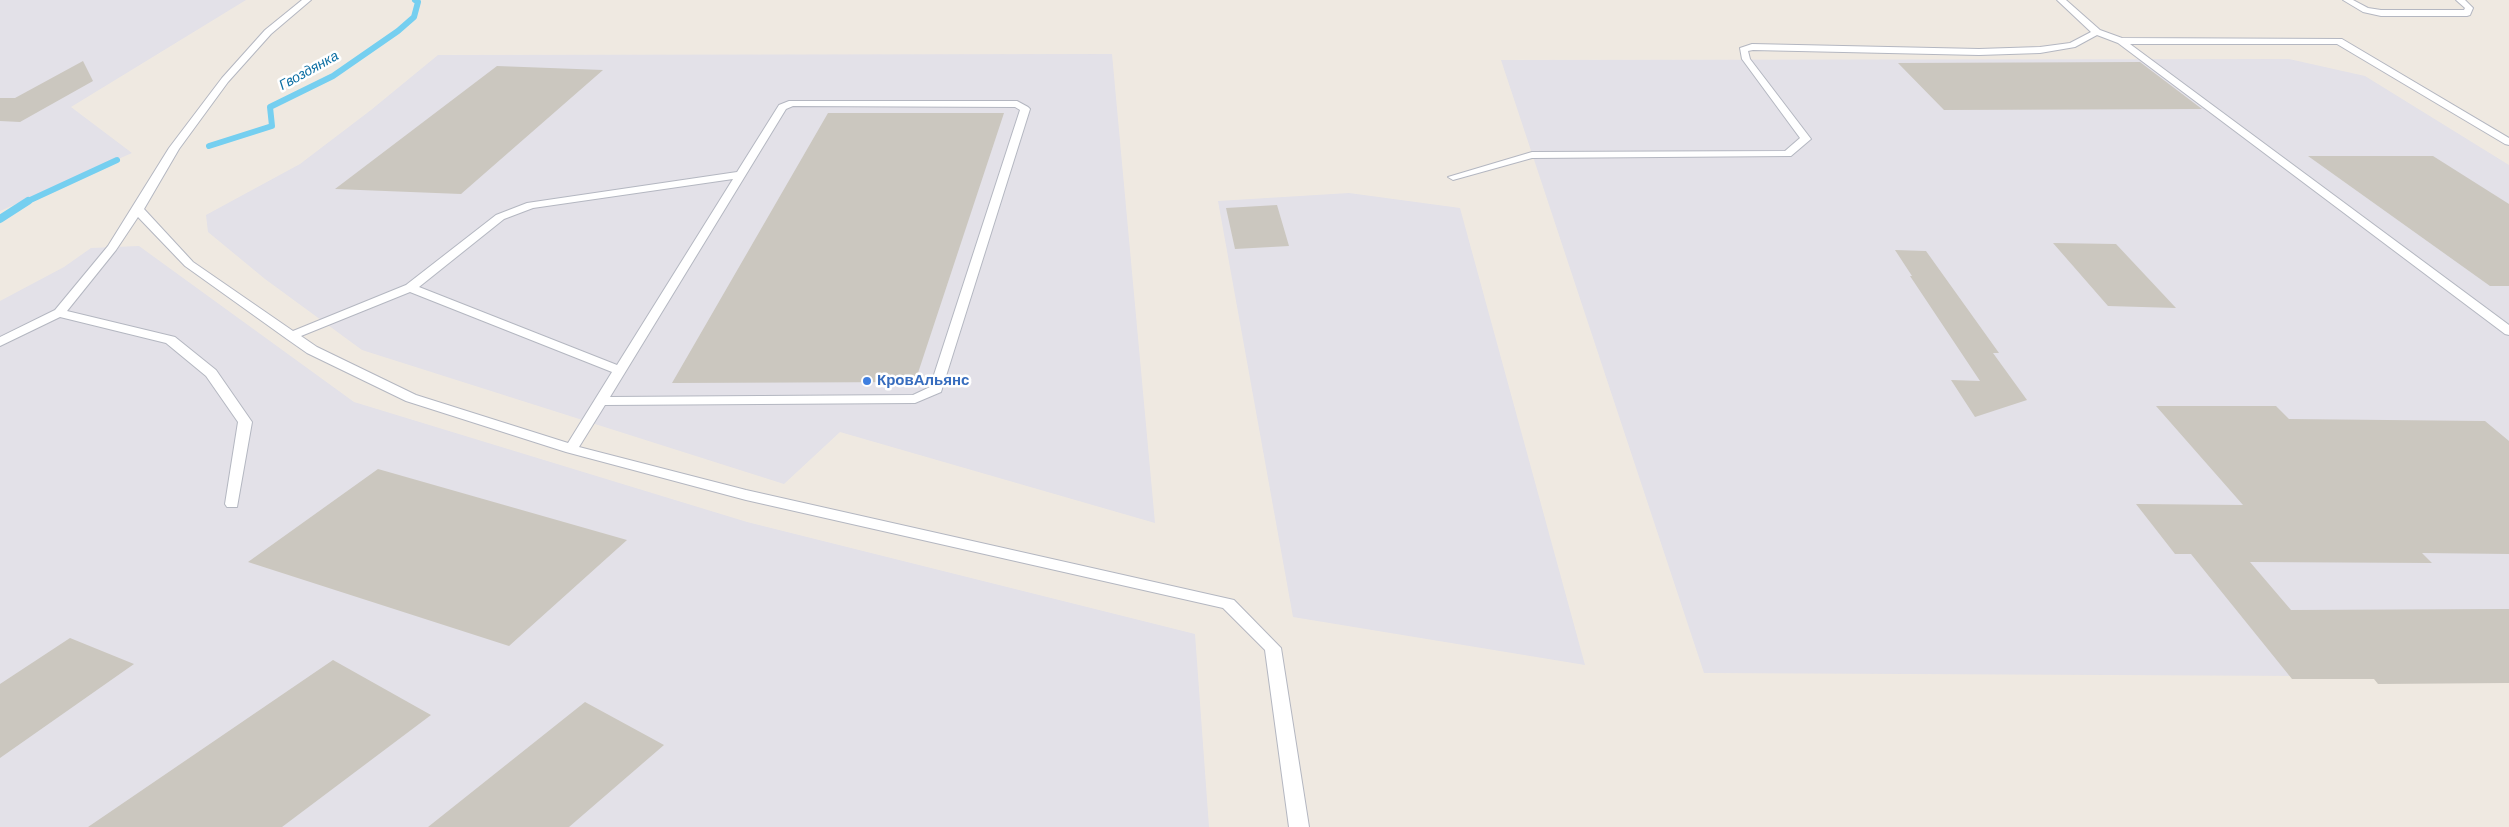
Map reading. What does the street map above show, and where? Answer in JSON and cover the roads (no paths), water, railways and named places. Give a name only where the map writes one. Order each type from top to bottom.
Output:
[{"type":"lane","points":[[0,342],[59,313],[112,248],[138,209],[174,148],[225,80],[268,32],[307,0]]},
{"type":"lane","points":[[2061,0],[2097,32],[2121,40],[2338,41],[2509,142]]},
{"type":"lane","points":[[2347,0],[2366,10],[2381,13],[2467,12],[2469,8],[2460,0]]},
{"type":"lane","points":[[1453,177],[1532,154],[1787,154],[1806,139],[1746,59],[1742,50],[1752,47],[1979,52],[2040,50],[2072,45],[2097,32]]},
{"type":"lane","points":[[2121,40],[2509,330]]},
{"type":"lane","points":[[571,449],[782,107],[792,104],[1017,104],[1025,109],[936,389],[915,399],[601,401]]},
{"type":"lane","points":[[291,336],[386,300],[410,288],[500,217],[530,205],[741,175]]},
{"type":"lane","points":[[138,209],[156,231],[189,264],[291,336],[312,350],[411,398],[571,449],[746,495],[1228,604],[1273,648],[1299,827]]},
{"type":"lane","points":[[410,288],[620,371]]},
{"type":"lane","points":[[59,313],[170,340],[211,373],[245,422],[232,504]]},
{"type":"waterway","name":"Гвоздянка","points":[[209,146],[272,126],[270,107],[333,76],[398,31],[414,17],[418,2],[415,0]]},
{"type":"waterway","name":"Гвоздянка","points":[[28,201],[117,160]]},
{"type":"waterway","name":"Гвоздянка","points":[[0,219],[28,201]]},
{"type":"place","name":"КровАльянс","points":[[867,381]]}]
